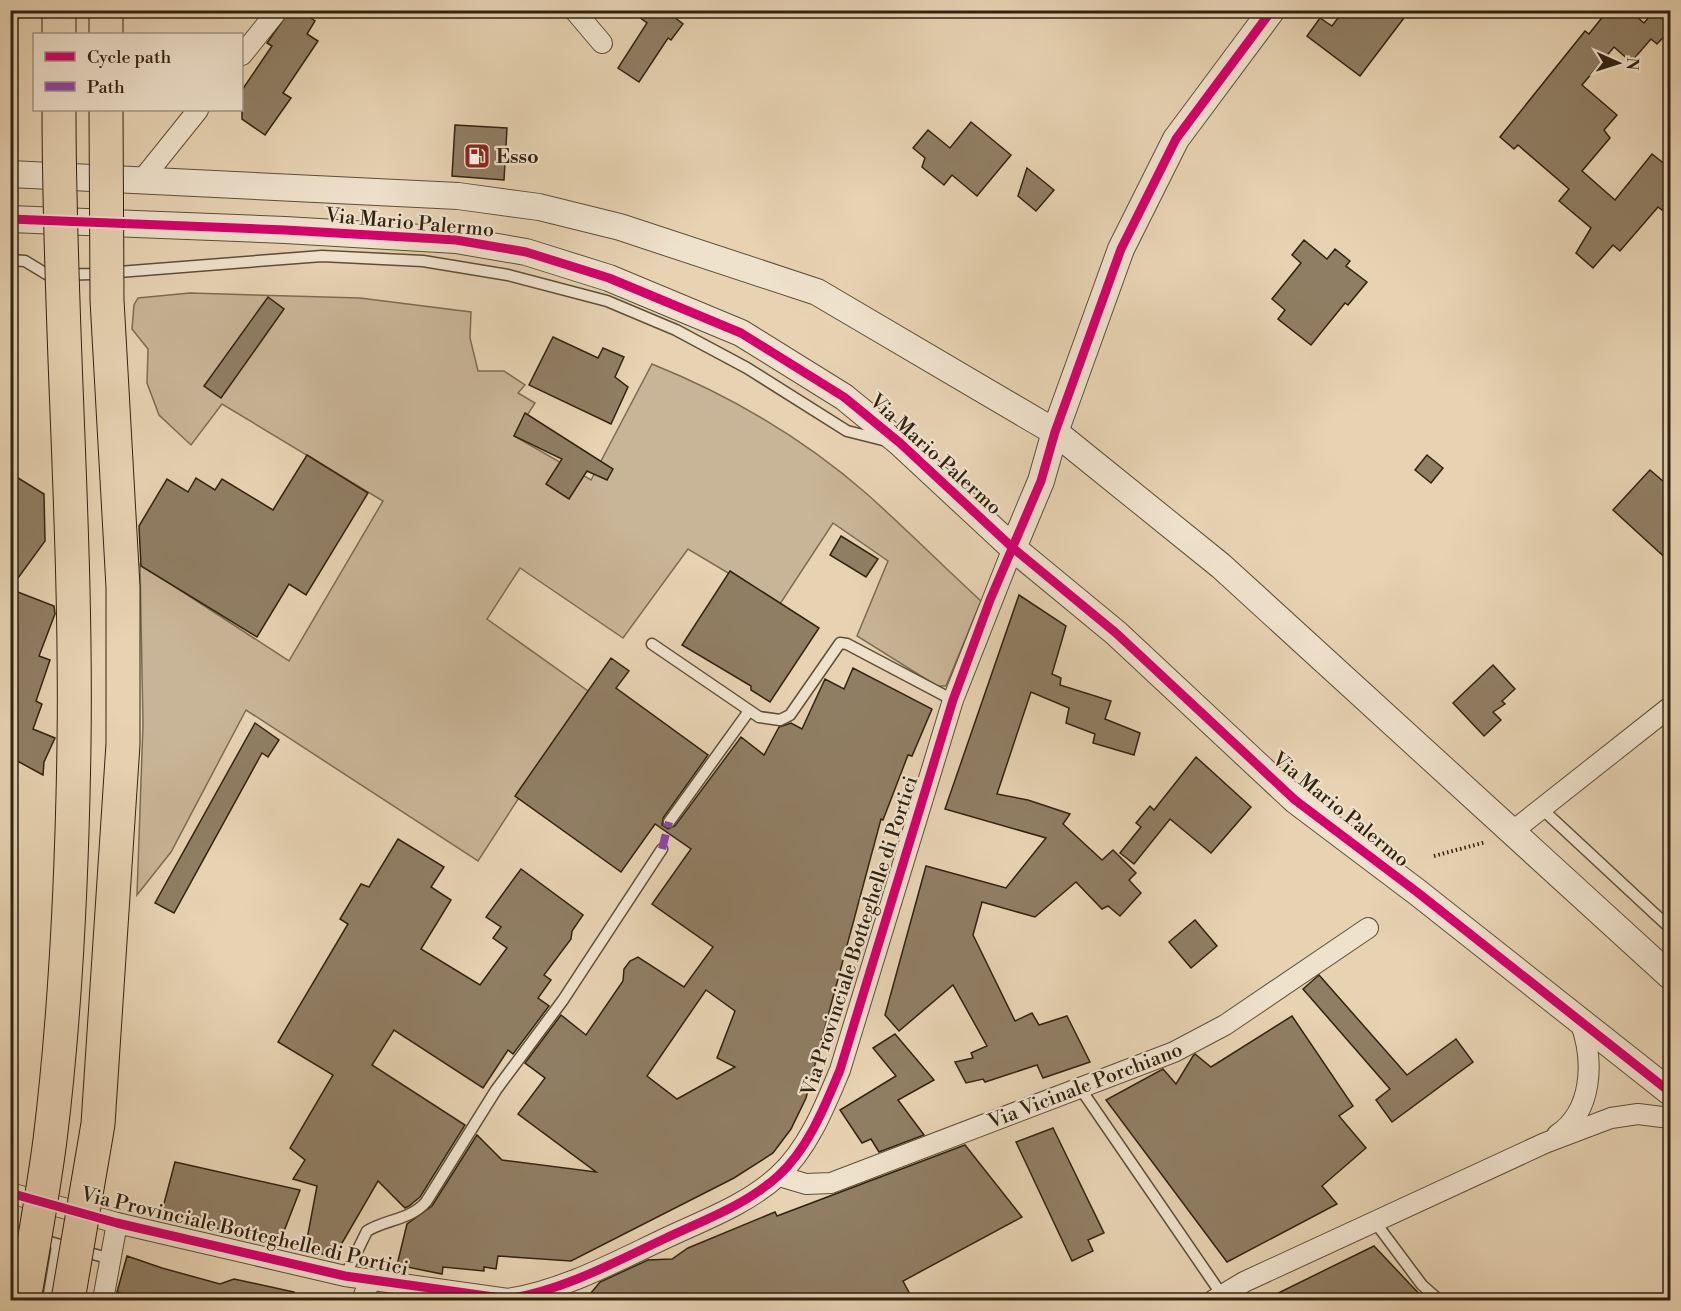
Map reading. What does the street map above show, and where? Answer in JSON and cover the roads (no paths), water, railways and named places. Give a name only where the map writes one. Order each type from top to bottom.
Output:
[{"type":"highway","points":[[59,10],[59,33]]},
{"type":"highway","points":[[106,10],[106,33]]},
{"type":"highway","points":[[24,1300],[50,1140],[67,950],[74,745],[73,603],[59,241],[59,111]]},
{"type":"highway","points":[[69,1300],[98,1124],[123,744],[123,587],[107,300],[106,111]]},
{"type":"street","points":[[243,54],[278,10]]},
{"type":"street","points":[[574,10],[602,43]]},
{"type":"street","points":[[1013,548],[1041,481],[1055,432],[1121,249],[1176,139],[1272,10]]},
{"type":"street","points":[[141,181],[197,111]]},
{"type":"street","name":"Via Mario Palermo","points":[[10,174],[458,196],[538,207],[620,227],[817,292],[1055,432],[1221,566],[1503,833],[1671,975]]},
{"type":"street","name":"Via Mario Palermo","points":[[10,219],[444,239],[526,252],[609,278],[741,333],[844,397],[900,443],[1013,548],[1116,633],[1295,800],[1418,892],[1581,1024],[1671,1092]]},
{"type":"street","name":"Via Provinciale Botteghelle di Portici","points":[[10,1193],[117,1223],[345,1276],[488,1298],[508,1299],[545,1296],[741,1203],[779,1176],[801,1148],[824,1108],[840,1070],[953,700],[990,600],[1013,548]]},
{"type":"street","points":[[1503,833],[1542,808],[1671,707]]},
{"type":"street","name":"Via Vicinale Porchiano","points":[[779,1176],[806,1184],[831,1183],[1080,1088],[1198,1040],[1368,928]]},
{"type":"street","points":[[1545,1143],[1568,1127],[1581,1108],[1589,1074],[1588,1044],[1581,1024]]},
{"type":"street","points":[[1218,1298],[1545,1143],[1611,1118],[1638,1114],[1671,1118]]},
{"type":"street","points":[[103,1300],[117,1223]]},
{"type":"street","points":[[362,1300],[370,1281]]},
{"type":"lane","points":[[10,260],[25,261],[48,275],[93,274],[332,256],[423,261],[508,275],[607,301],[666,326],[747,368],[847,431],[900,443]]},
{"type":"lane","points":[[652,644],[749,711],[771,720],[780,720],[790,715],[837,644],[844,643],[953,700]]},
{"type":"lane","points":[[669,822],[749,711]]},
{"type":"lane","points":[[1542,808],[1671,928]]},
{"type":"lane","name":"Via Provinciale Botteghelle di Portici","points":[[345,1276],[367,1231],[406,1217],[418,1211],[426,1202],[495,1090],[563,1000],[662,849]]},
{"type":"lane","points":[[1080,1088],[1218,1298]]},
{"type":"lane","points":[[1375,1222],[1422,1285],[1439,1300]]},
{"type":"lane","points":[[10,1231],[57,1246],[111,1259]]},
{"type":"lane","points":[[48,1300],[57,1246]]},
{"type":"place","name":"Esso","points":[[477,156]]}]
